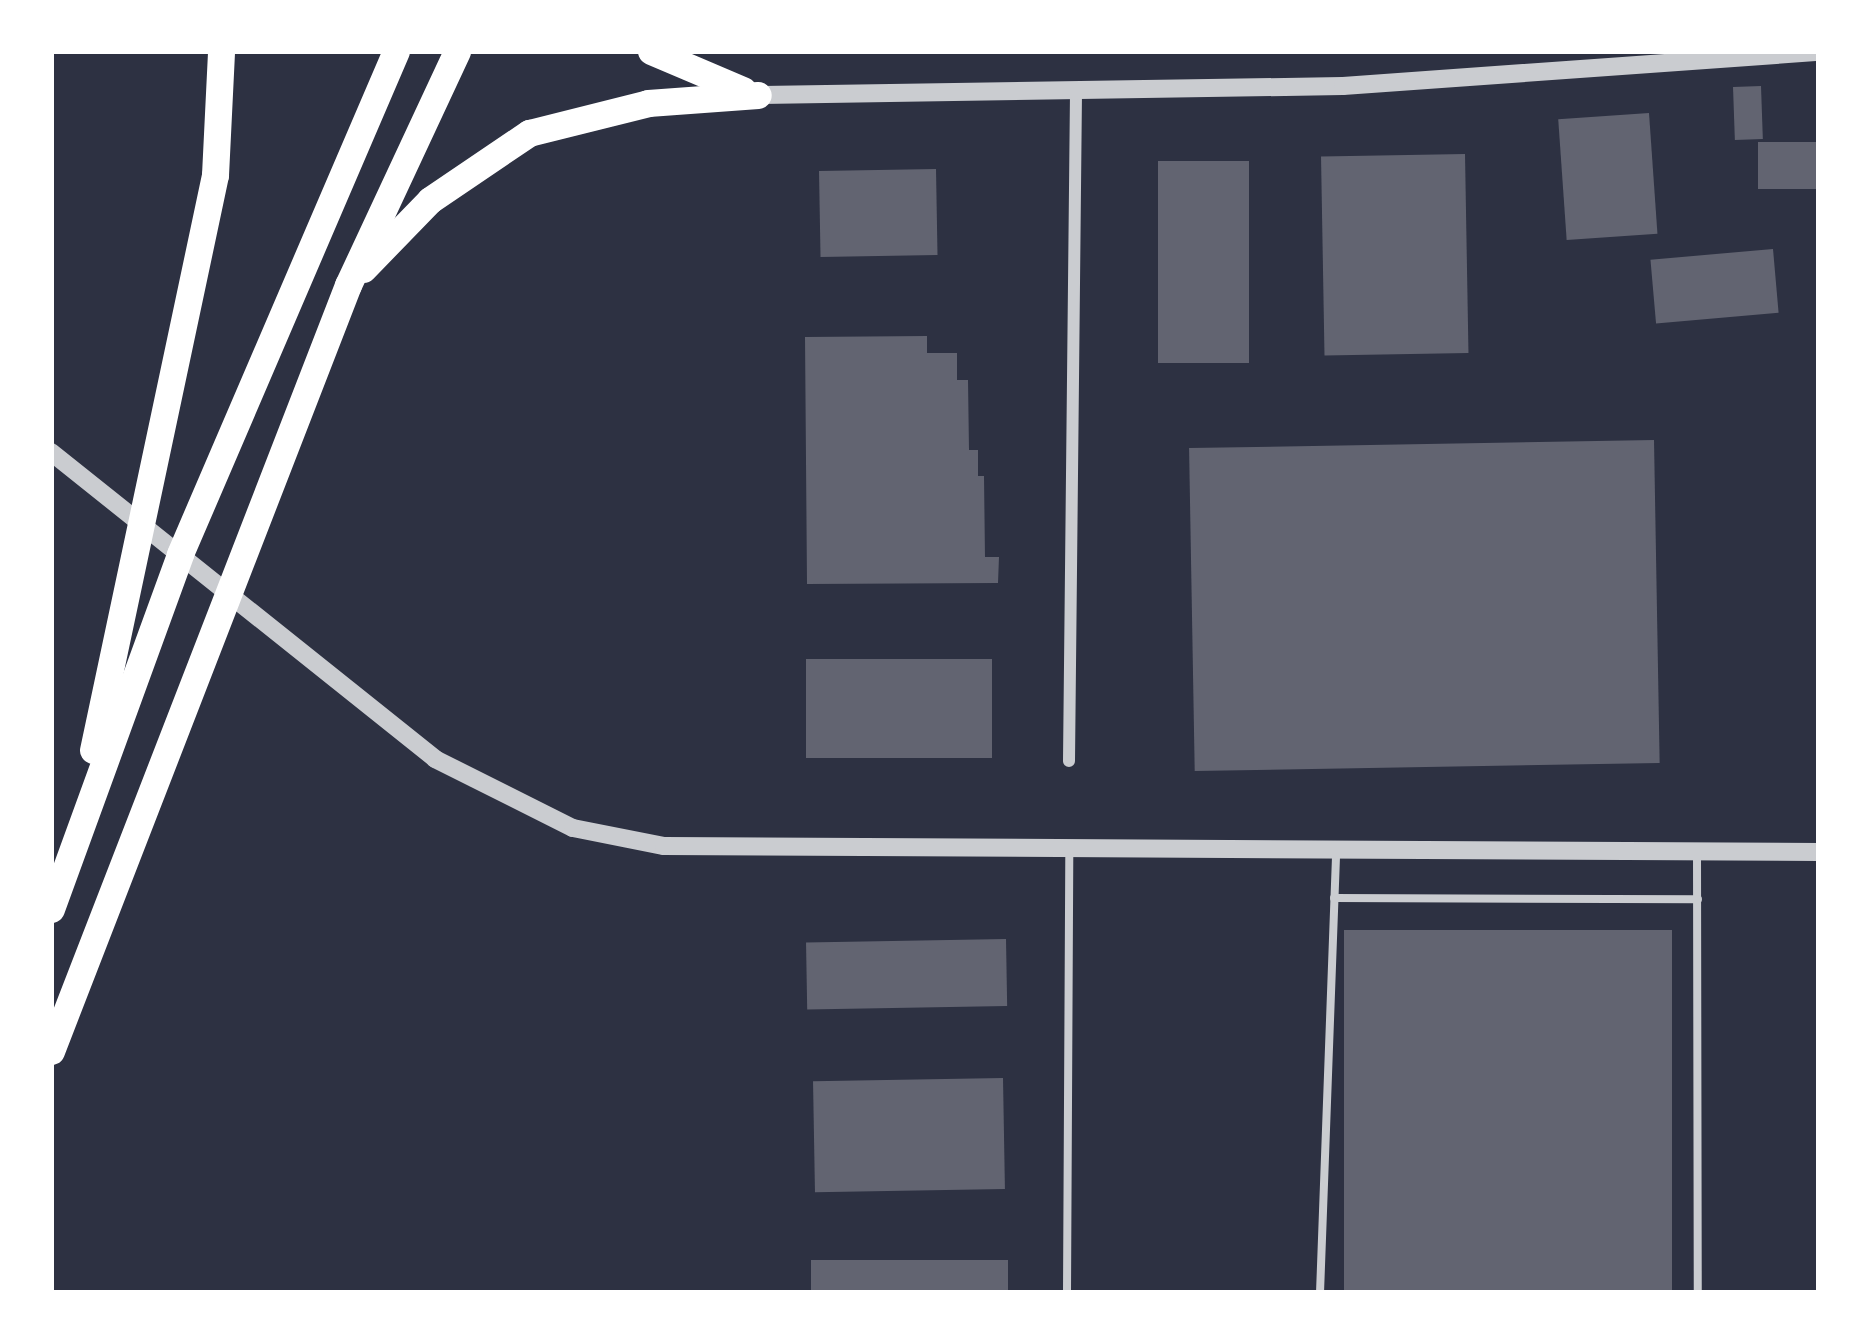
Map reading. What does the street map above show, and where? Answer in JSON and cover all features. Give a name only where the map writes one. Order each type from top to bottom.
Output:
[{"type":"highway","points":[[53,904],[115,662],[215,175],[220,51]]},
{"type":"highway","points":[[53,904],[152,630],[396,51]]},
{"type":"highway","points":[[51,1051],[348,286],[457,51]]},
{"type":"highway","points":[[651,51],[758,95]]},
{"type":"highway","points":[[348,286],[430,200],[529,133],[648,103],[758,95]]},
{"type":"street","points":[[758,95],[1342,86],[1819,52]]},
{"type":"street","points":[[1069,760],[1076,92]]},
{"type":"street","points":[[51,452],[434,759],[573,828],[664,846],[1819,853]]},
{"type":"lane","points":[[1067,1293],[1070,850]]},
{"type":"lane","points":[[1320,1293],[1336,851]]},
{"type":"lane","points":[[1697,852],[1698,1293]]},
{"type":"lane","points":[[1334,898],[1698,898]]},
{"type":"building","points":[[1761,86],[1763,139],[1735,140],[1733,87]]},
{"type":"building","points":[[1649,113],[1657,234],[1567,240],[1558,119]]},
{"type":"building","points":[[1758,142],[1819,142],[1819,189],[1758,189]]},
{"type":"building","points":[[1465,154],[1468,353],[1324,355],[1321,157]]},
{"type":"building","points":[[1158,161],[1249,161],[1249,363],[1158,363]]},
{"type":"building","points":[[936,169],[938,255],[821,257],[819,171]]},
{"type":"building","points":[[1773,249],[1779,313],[1656,323],[1650,260]]},
{"type":"building","points":[[927,336],[927,353],[957,353],[957,380],[968,380],[969,450],[978,450],[978,476],[984,476],[985,557],[999,557],[998,583],[807,584],[805,337]]},
{"type":"building","points":[[1654,440],[1660,763],[1195,771],[1189,448]]},
{"type":"building","points":[[806,659],[992,659],[992,758],[806,758]]},
{"type":"building","points":[[1344,930],[1672,930],[1672,1293],[1344,1293]]},
{"type":"building","points":[[1006,939],[1007,1006],[807,1009],[806,942]]},
{"type":"building","points":[[1003,1078],[1005,1189],[815,1192],[813,1081]]},
{"type":"building","points":[[811,1260],[1008,1260],[1008,1293],[811,1293]]}]
